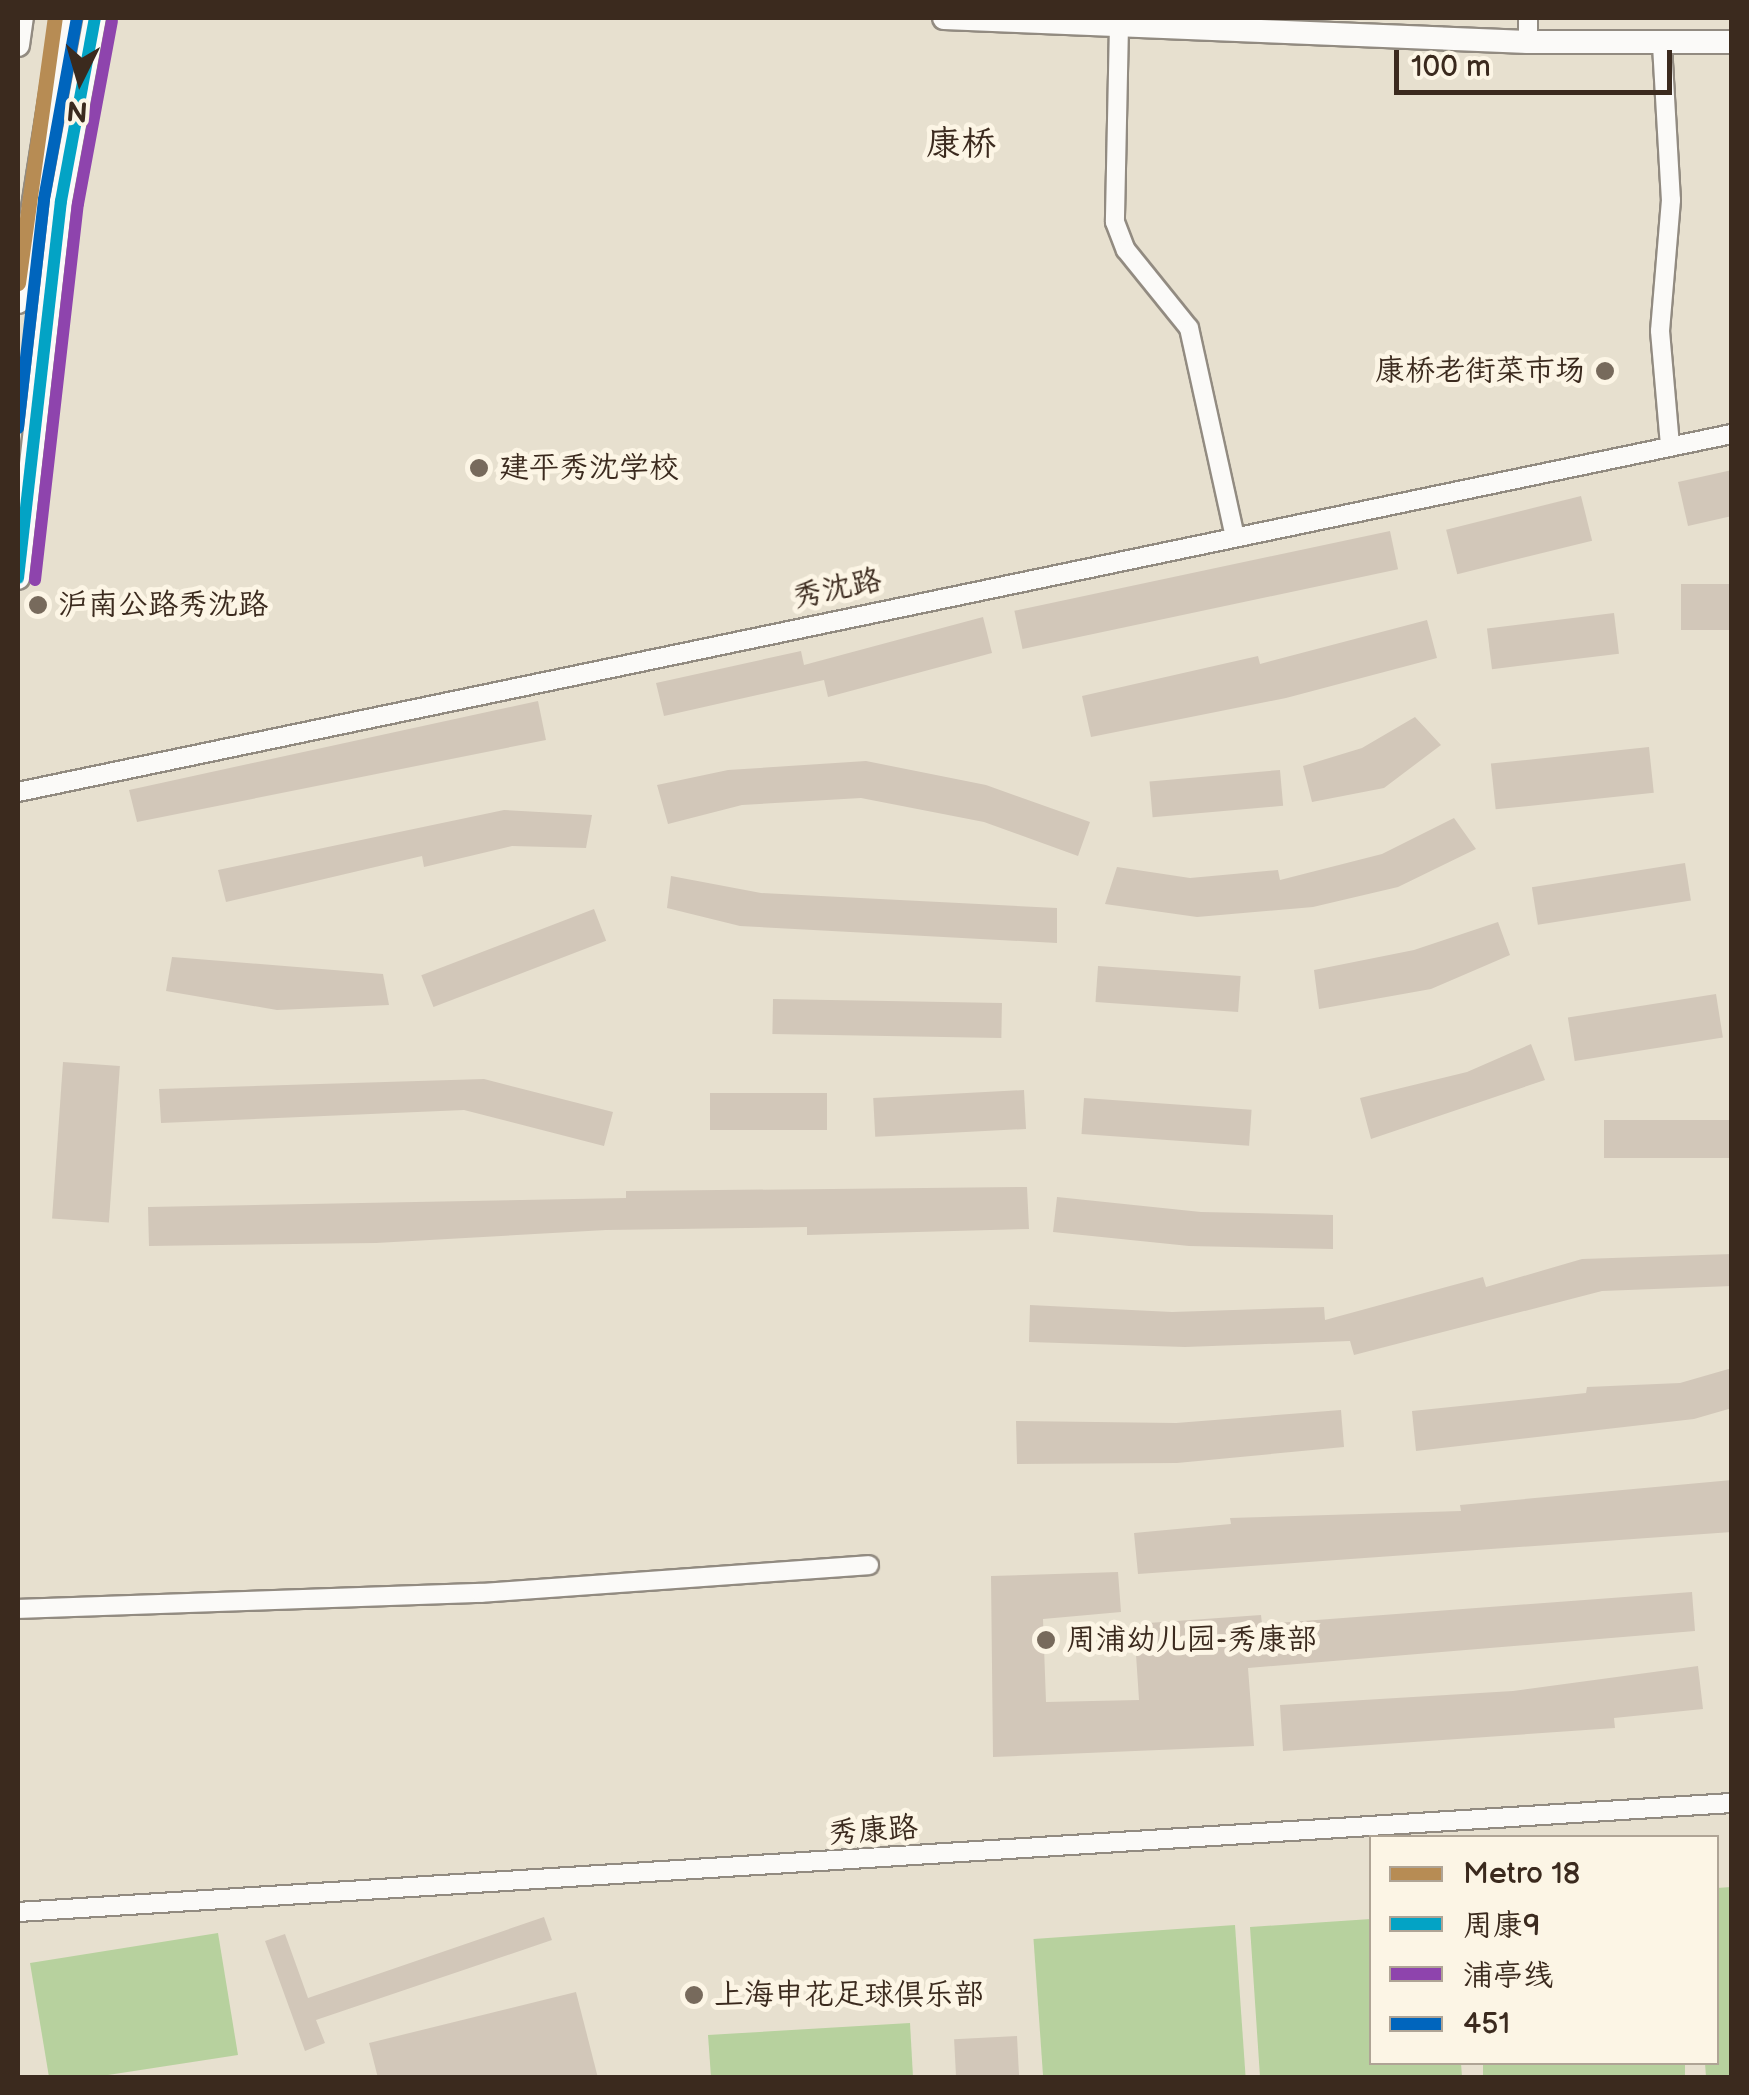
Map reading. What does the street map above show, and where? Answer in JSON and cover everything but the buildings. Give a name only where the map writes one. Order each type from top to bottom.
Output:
[{"type":"main road","points":[[18,45],[22,18]]},
{"type":"main road","points":[[18,302],[64,18]]},
{"type":"main road","points":[[18,578],[61,201],[95,18]]},
{"type":"main road","points":[[944,18],[1528,42],[1732,42]]},
{"type":"street","points":[[1528,18],[1528,42]]},
{"type":"street","points":[[1120,25],[1115,222],[1126,250],[1189,328],[1235,536]]},
{"type":"street","points":[[1662,45],[1671,200],[1660,330],[1670,446]]},
{"type":"street","name":"秀沈路","points":[[18,792],[1732,434]]},
{"type":"street","points":[[18,1609],[480,1593],[869,1565]]},
{"type":"street","name":"秀康路","points":[[18,1912],[1732,1803]]},
{"type":"green space","points":[[1731,1887],[1731,2077],[1706,2077],[1705,2065],[1719,2065],[1719,1888]]},
{"type":"green space","points":[[1369,1919],[1369,2065],[1461,2065],[1462,2077],[1260,2077],[1250,1927]]},
{"type":"green space","points":[[1235,1925],[1246,2077],[1043,2078],[1033,1939]]},
{"type":"green space","points":[[218,1933],[238,2055],[95,2077],[49,2077],[30,1963]]},
{"type":"green space","points":[[910,2023],[913,2077],[711,2077],[708,2035]]},
{"type":"green space","points":[[1483,2065],[1685,2065],[1685,2077],[1483,2077]]},
{"type":"metro line","name":"18","points":[[18,283],[55,18]]},
{"type":"transit line","name":"451","points":[[18,428],[44,199],[77,18]]},
{"type":"transit line","name":"周康9","points":[[18,578],[61,201],[95,18]]},
{"type":"transit line","name":"浦亭线","points":[[35,580],[78,204],[112,21]]},
{"type":"place","name":"康桥老街菜市场","points":[[1605,371]]},
{"type":"place","name":"建平秀沈学校","points":[[479,468]]},
{"type":"place","name":"沪南公路秀沈路","points":[[38,605]]},
{"type":"place","name":"周浦幼儿园-秀康部","points":[[1046,1640]]},
{"type":"place","name":"上海申花足球俱乐部","points":[[694,1995]]},
{"type":"district","name":"康桥","points":[[961,145]]}]
